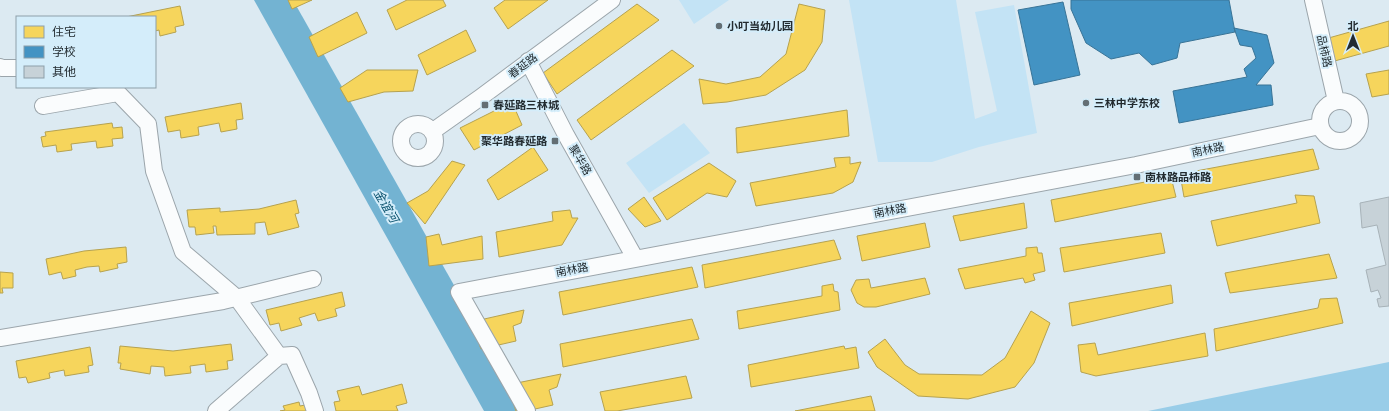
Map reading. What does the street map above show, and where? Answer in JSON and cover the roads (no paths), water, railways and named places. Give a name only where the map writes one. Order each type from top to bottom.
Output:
[{"type":"street","name":"春延路","points":[[432,131],[481,97],[612,0]]},
{"type":"street","name":"品柿路","points":[[1313,0],[1336,101]]},
{"type":"street","name":"聚华路","points":[[528,61],[566,135],[635,258]]},
{"type":"street","points":[[0,67],[16,68]]},
{"type":"street","points":[[43,106],[113,90],[148,124],[154,171],[183,252],[237,298],[279,356]]},
{"type":"street","points":[[1336,101],[1344,101],[1351,104],[1360,116],[1358,132],[1345,141],[1337,141],[1330,138],[1324,133],[1320,126],[1320,118],[1323,110],[1328,105],[1336,101]]},
{"type":"street","name":"南林路","points":[[527,411],[459,292],[1136,165],[1320,126]]},
{"type":"street","points":[[0,338],[223,301],[313,279]]},
{"type":"street","points":[[216,411],[279,356],[292,355],[309,393],[315,411]]},
{"type":"water","name":"金谊河","points":[[254,0],[293,0],[525,411],[484,411]]},
{"type":"place","name":"小叮当幼儿园","points":[[719,26]]},
{"type":"place","name":"三林中学东校","points":[[1086,103]]},
{"type":"place","name":"春延路三林城","points":[[485,105]]},
{"type":"place","name":"聚华路春延路","points":[[555,141]]},
{"type":"place","name":"南林路品柿路","points":[[1137,177]]}]
